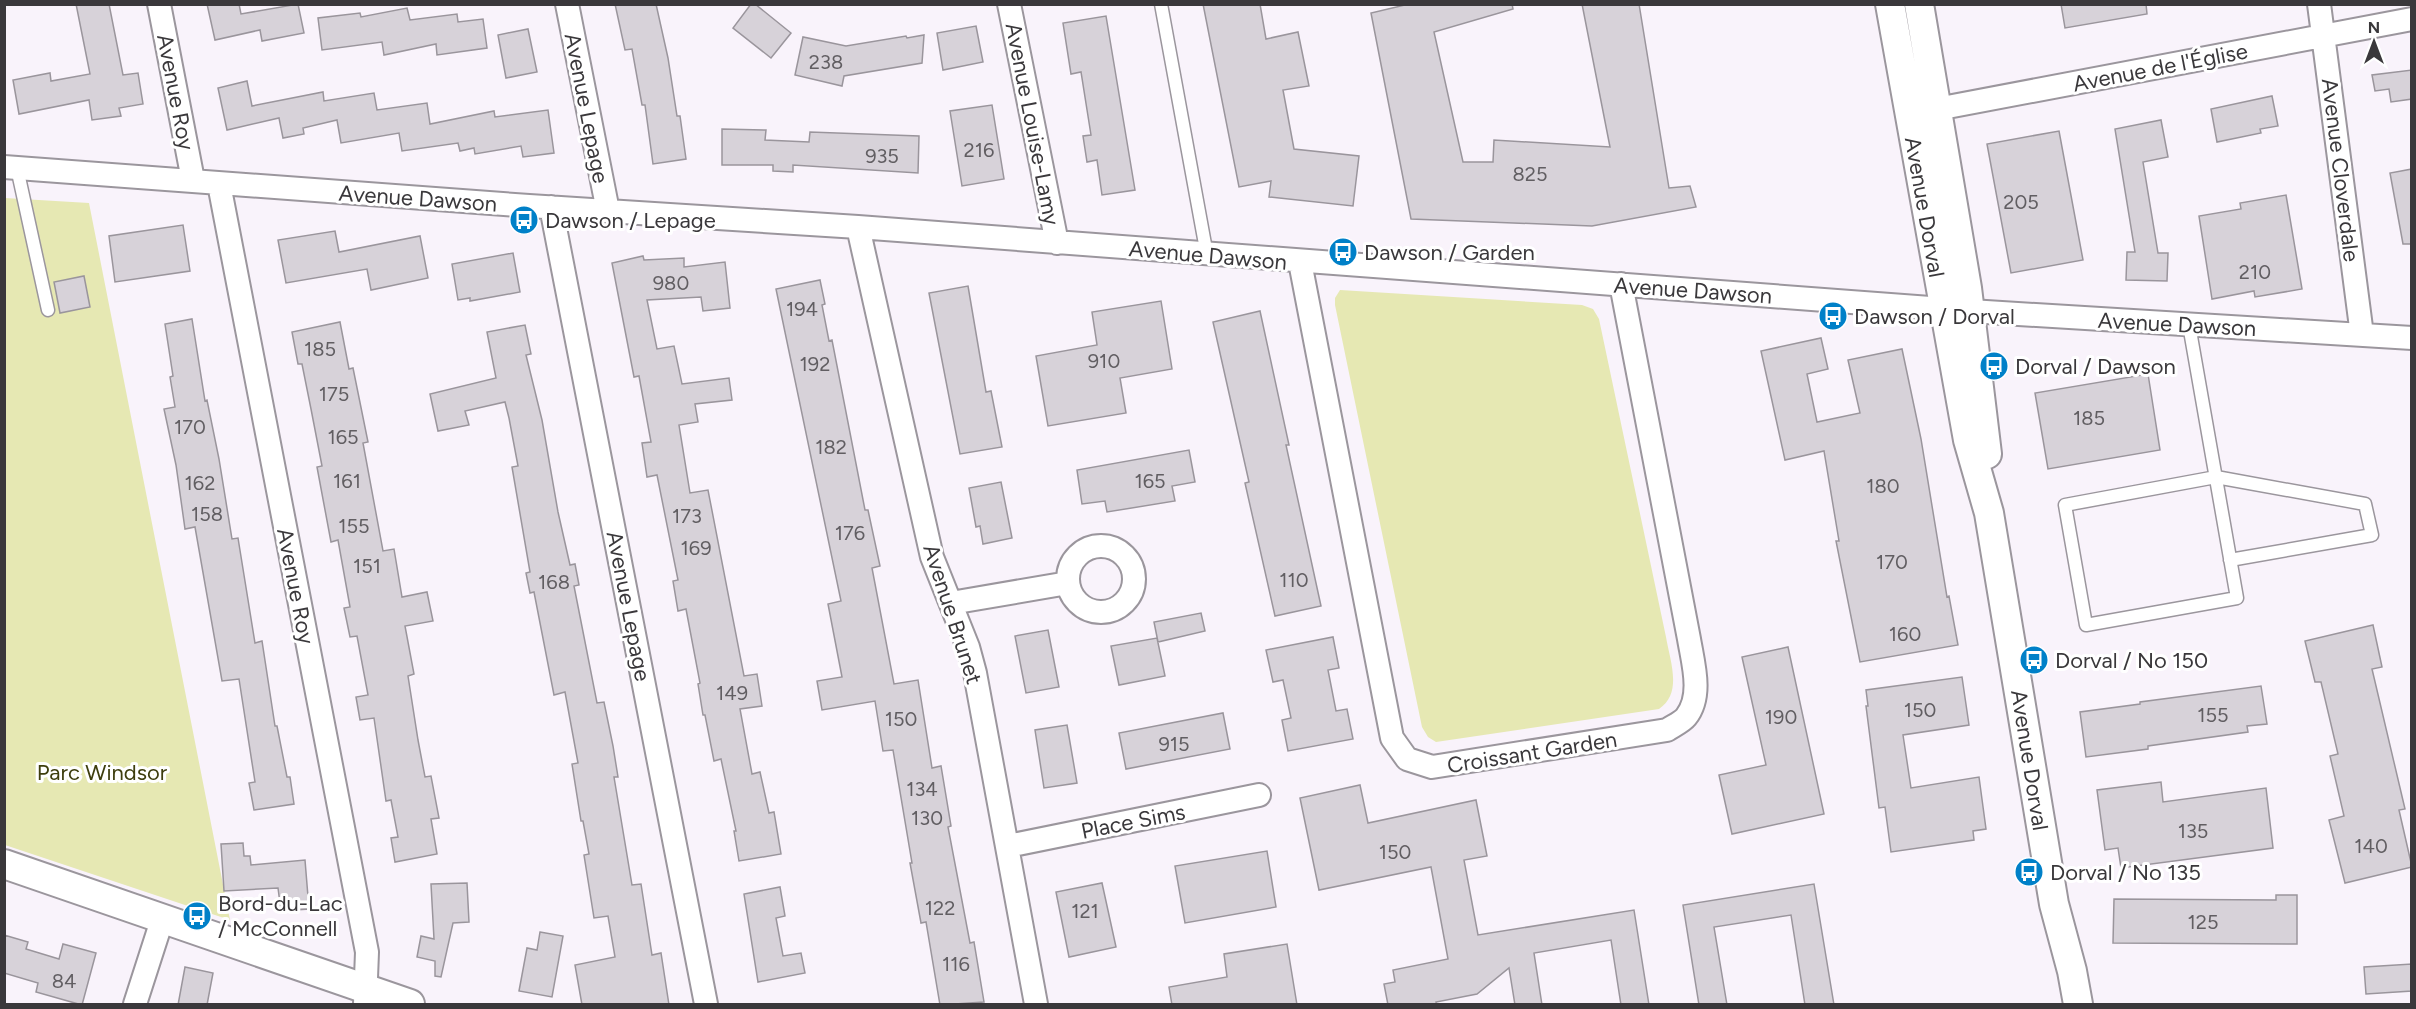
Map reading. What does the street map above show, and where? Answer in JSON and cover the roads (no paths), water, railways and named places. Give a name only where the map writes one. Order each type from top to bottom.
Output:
[{"type":"street","name":"Avenue Roy","points":[[159,4],[193,180]]},
{"type":"street","name":"Avenue Lepage","points":[[567,4],[608,211]]},
{"type":"street","name":"Avenue Louise-Lamy","points":[[1009,4],[1057,243]]},
{"type":"street","name":"Avenue Dorval","points":[[1890,4],[1909,114],[1987,437],[1989,513],[2054,904],[2072,971],[2078,1005]]},
{"type":"street","name":"Avenue Dorval","points":[[1919,4],[1937,109],[1956,310]]},
{"type":"street","name":"Avenue Cloverdale","points":[[2319,4],[2362,335]]},
{"type":"street","name":"Avenue de l'Église","points":[[1909,114],[2412,19]]},
{"type":"street","name":"Avenue Dawson","points":[[11,168],[858,227],[1956,310],[2412,338]]},
{"type":"street","name":"Avenue Roy","points":[[219,184],[367,952],[365,996]]},
{"type":"street","name":"Avenue Lepage","points":[[551,207],[706,1005]]},
{"type":"street","name":"Avenue Brunet","points":[[858,227],[932,557],[968,647],[975,673],[1036,1005]]},
{"type":"street","name":"Croissant Garden","points":[[1300,262],[1392,738],[1407,759],[1432,767],[1667,730],[1686,718],[1694,703],[1696,686],[1689,639],[1622,284]]},
{"type":"street","points":[[951,603],[1068,583]]},
{"type":"street","name":"Place Sims","points":[[1008,846],[1258,795]]},
{"type":"street","points":[[4,864],[162,917],[365,996],[410,1005]]},
{"type":"street","points":[[135,1005],[162,917]]},
{"type":"lane","points":[[1161,4],[1206,255]]},
{"type":"lane","points":[[11,168],[48,310]]},
{"type":"lane","points":[[2189,326],[2216,477],[2230,560],[2237,598],[2086,625],[2065,505],[2216,477],[2365,504],[2372,535],[2230,560]]},
{"type":"place","name":"Dawson / Lepage","points":[[524,220]]},
{"type":"place","name":"Dawson / Garden","points":[[1343,252]]},
{"type":"place","name":"Dawson / Dorval","points":[[1833,316]]},
{"type":"place","name":"Dorval / Dawson","points":[[1994,366]]},
{"type":"place","name":"Dorval / No 150","points":[[2034,660]]},
{"type":"place","name":"Dorval / No 135","points":[[2029,872]]},
{"type":"place","name":"Bord-du-Lac / McConnell","points":[[197,916]]},
{"type":"park label","name":"Parc Windsor","points":[[102,772]]}]
